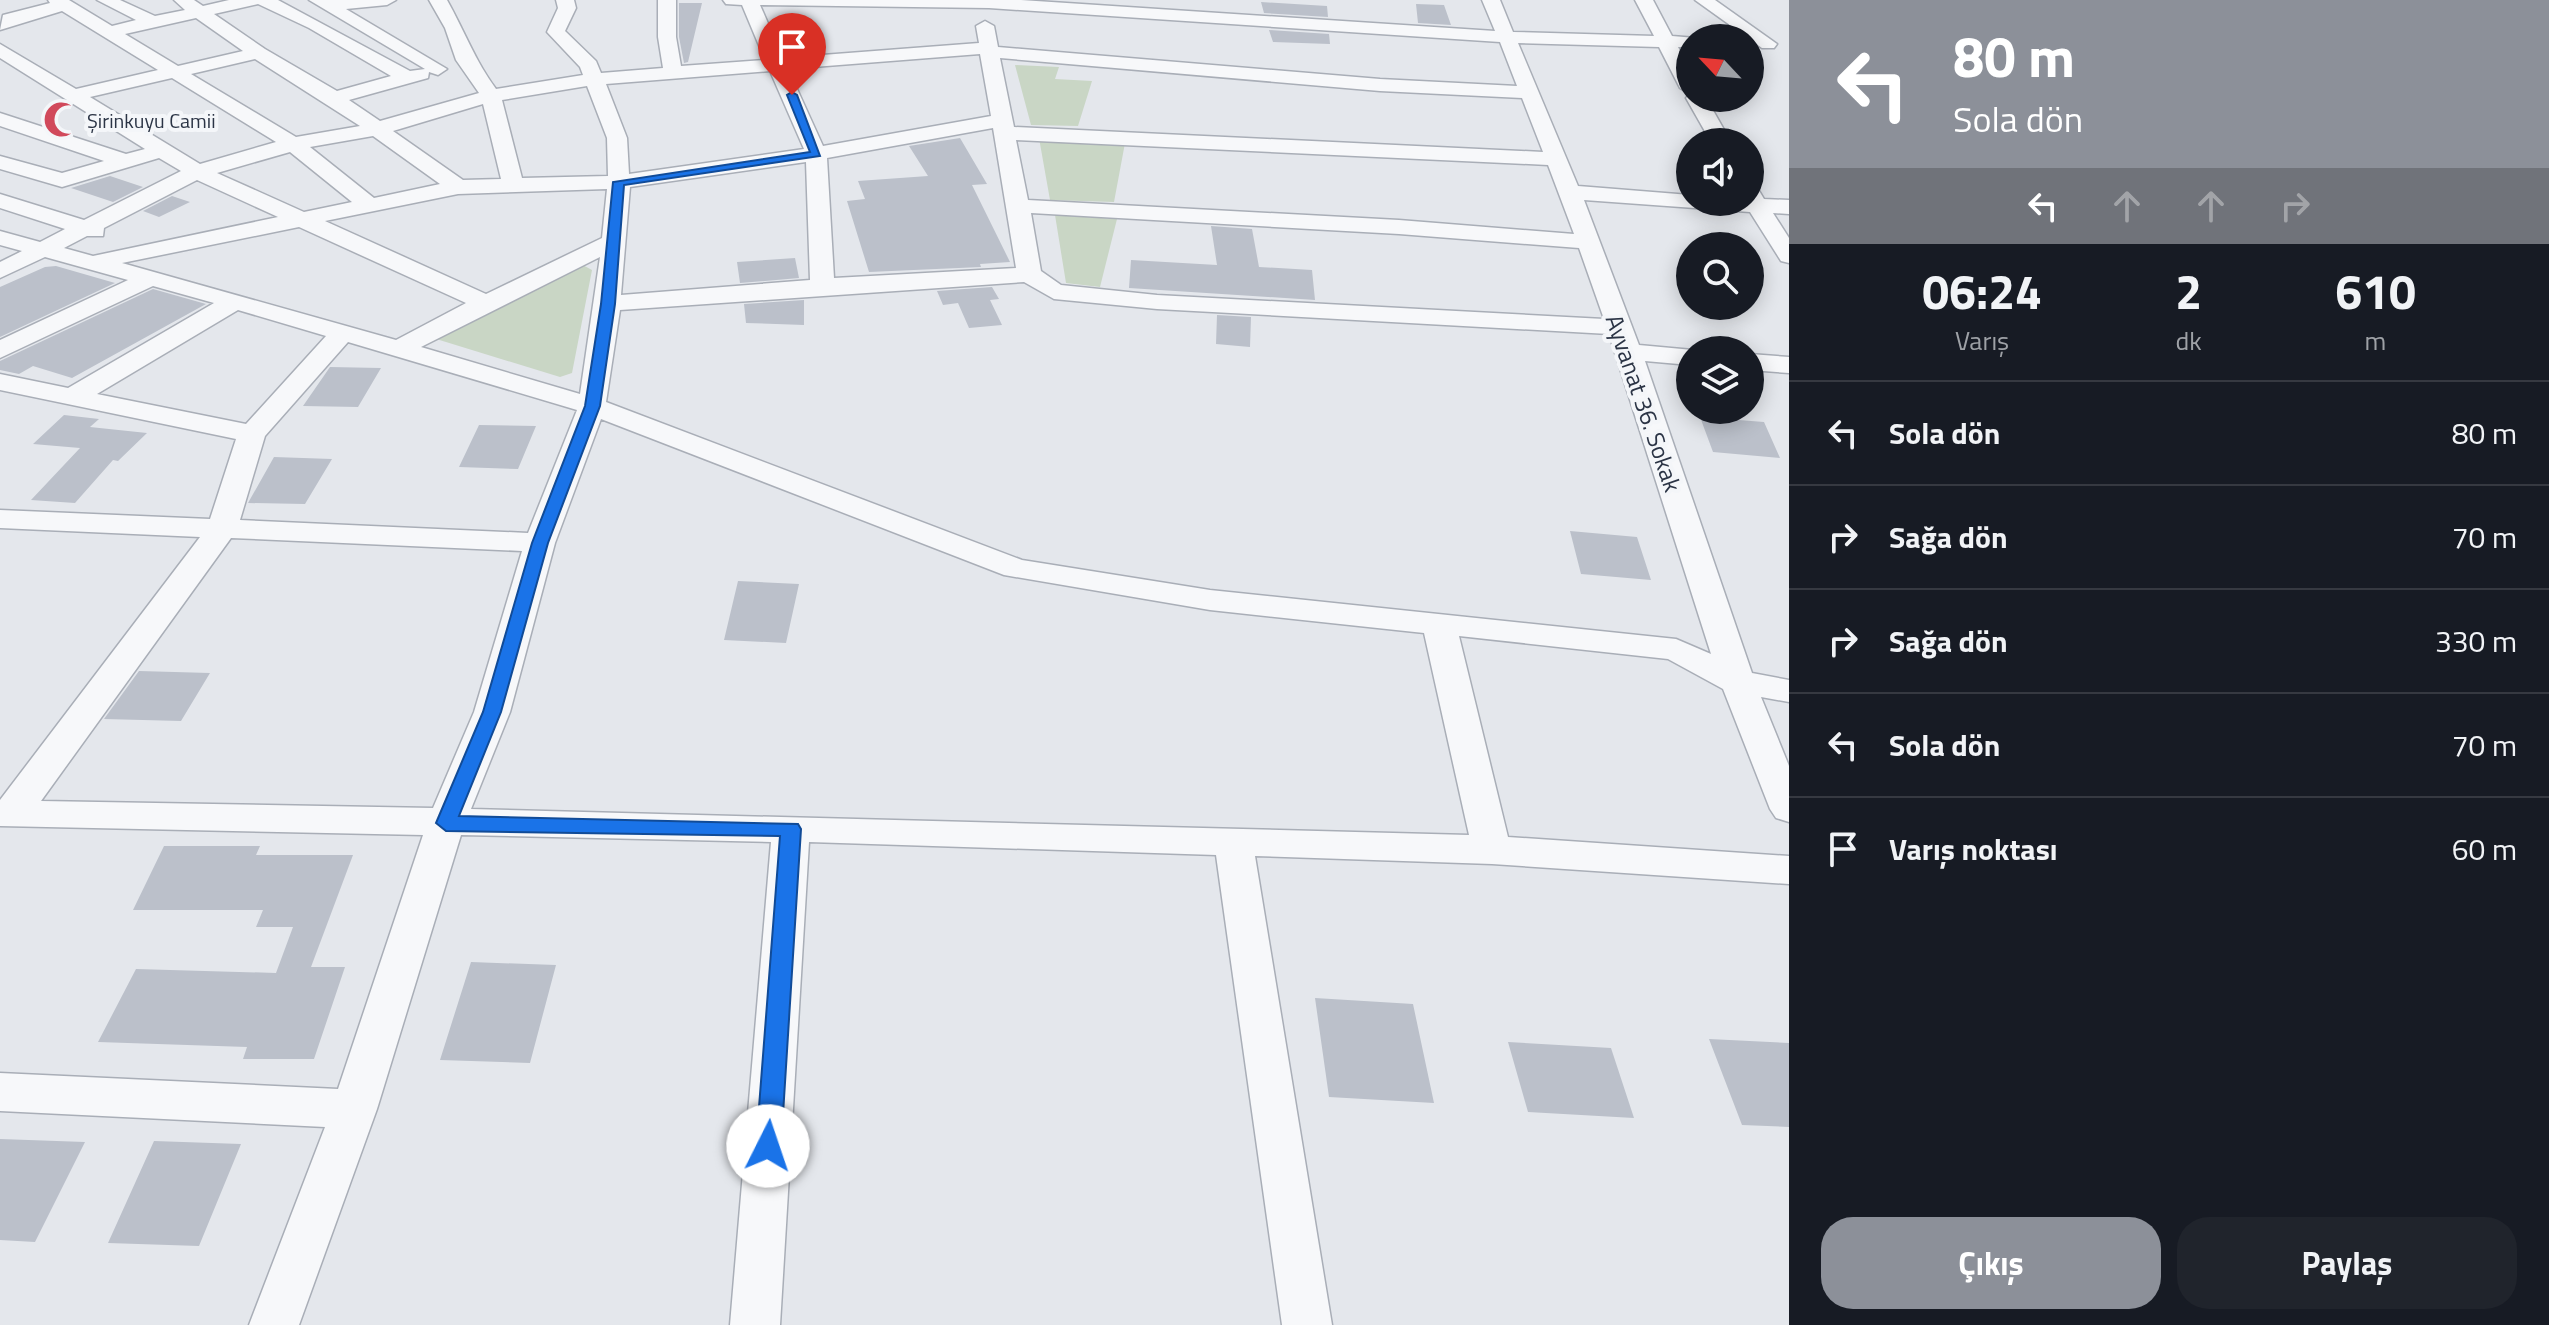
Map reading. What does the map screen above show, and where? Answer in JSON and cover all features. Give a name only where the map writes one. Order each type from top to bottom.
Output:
[{"type":"street","points":[[106,0],[156,23]]},
{"type":"street","points":[[183,0],[258,53],[334,98],[458,187]]},
{"type":"street","points":[[107,32],[253,0]]},
{"type":"street","points":[[264,0],[315,24],[408,78]]},
{"type":"street","points":[[323,3],[387,0]]},
{"type":"street","points":[[438,0],[468,64],[491,96],[513,184]]},
{"type":"street","points":[[667,0],[667,37],[673,72]]},
{"type":"street","points":[[732,0],[989,1],[1507,37],[1676,41]]},
{"type":"street","points":[[1231,0],[1235,20],[1267,76]]},
{"type":"street","name":"Ayvanat 36. Sokak","points":[[1491,0],[1558,159],[1623,339],[1736,681],[1789,809]]},
{"type":"street","points":[[1644,0],[1676,63]]},
{"type":"street","points":[[1704,0],[1734,24]]},
{"type":"street","points":[[749,1],[816,154],[822,286]]},
{"type":"street","points":[[989,1],[983,11],[1001,127],[1020,206],[1029,274]]},
{"type":"street","points":[[0,25],[60,2],[293,144],[368,204]]},
{"type":"street","points":[[323,3],[438,69]]},
{"type":"street","points":[[274,1325],[354,1109],[446,823],[492,712],[540,543],[592,406],[608,304],[619,182],[617,138],[589,65],[556,32],[571,3]]},
{"type":"street","points":[[1764,44],[1789,45]]},
{"type":"street","points":[[0,50],[197,172],[294,219],[486,303]]},
{"type":"street","points":[[0,271],[197,172],[293,144],[376,129],[491,96],[595,79],[989,50],[1267,76],[1528,92]]},
{"type":"street","points":[[73,95],[258,53]]},
{"type":"street","points":[[334,98],[438,69],[468,64]]},
{"type":"street","points":[[2,121],[126,161]]},
{"type":"street","points":[[95,262],[458,187],[619,182],[1001,127],[1558,159]]},
{"type":"street","points":[[0,162],[62,180],[162,150]]},
{"type":"street","points":[[101,169],[162,189]]},
{"type":"street","points":[[1570,192],[1676,201]]},
{"type":"street","points":[[0,201],[149,249]]},
{"type":"street","points":[[1764,202],[1789,207]]},
{"type":"street","points":[[1020,206],[1384,226],[1588,242]]},
{"type":"street","points":[[1763,216],[1789,256]]},
{"type":"street","points":[[0,238],[235,301],[592,406],[1015,568],[1210,600],[1676,649],[1736,681],[1789,691]]},
{"type":"street","points":[[398,349],[613,242]]},
{"type":"street","points":[[608,304],[822,286],[1029,274],[1054,292],[1623,339],[1676,353]]},
{"type":"street","points":[[0,350],[151,278]]},
{"type":"street","points":[[72,397],[235,301]]},
{"type":"street","points":[[6,813],[222,529],[252,434],[343,333]]},
{"type":"street","points":[[1764,363],[1789,365]]},
{"type":"street","points":[[0,382],[252,434]]},
{"type":"street","points":[[0,519],[540,543]]},
{"type":"street","points":[[1439,624],[1492,850]]},
{"type":"street","points":[[6,813],[791,829],[1492,850],[1789,870]]},
{"type":"street","points":[[755,1325],[791,829]]},
{"type":"street","points":[[1233,842],[1307,1325]]},
{"type":"street","points":[[0,1092],[354,1109]]},
{"type":"green space","points":[[1015,65],[1059,67],[1055,79],[1092,81],[1078,126],[1031,125]]},
{"type":"green space","points":[[1039,138],[1125,143],[1114,202],[1050,200]]},
{"type":"green space","points":[[1055,215],[1117,219],[1100,287],[1066,283]]},
{"type":"green space","points":[[579,263],[592,270],[572,373],[560,377],[433,338]]},
{"type":"building","points":[[1261,2],[1327,6],[1328,17],[1264,13]]},
{"type":"building","points":[[679,3],[702,3],[688,62],[684,63],[679,37]]},
{"type":"building","points":[[1416,4],[1444,5],[1451,25],[1418,23]]},
{"type":"building","points":[[1269,30],[1329,34],[1330,44],[1273,42]]},
{"type":"building","points":[[960,138],[987,184],[972,185],[1010,262],[980,264],[981,267],[869,272],[847,201],[865,199],[858,181],[928,176],[909,146]]},
{"type":"building","points":[[110,176],[143,187],[113,202],[71,188]]},
{"type":"building","points":[[172,196],[190,202],[159,217],[143,211]]},
{"type":"building","points":[[1211,226],[1252,229],[1259,267],[1312,270],[1315,300],[1129,288],[1131,260],[1217,265]]},
{"type":"building","points":[[795,258],[799,278],[740,283],[737,262]]},
{"type":"building","points":[[56,266],[115,283],[0,337],[0,287],[45,267]]},
{"type":"building","points":[[992,287],[999,299],[990,300],[1002,325],[969,328],[958,303],[943,305],[937,291]]},
{"type":"building","points":[[153,289],[206,304],[72,378],[33,366],[19,374],[0,370],[0,361]]},
{"type":"building","points":[[804,300],[804,325],[746,323],[744,304]]},
{"type":"building","points":[[1217,315],[1251,317],[1250,347],[1216,344]]},
{"type":"building","points":[[330,367],[381,368],[358,407],[303,406]]},
{"type":"building","points":[[64,415],[99,419],[90,427],[147,433],[118,461],[113,460],[75,503],[31,500],[80,448],[33,444]]},
{"type":"building","points":[[1764,422],[1780,458],[1713,452],[1703,424]]},
{"type":"building","points":[[479,425],[536,426],[518,469],[459,467]]},
{"type":"building","points":[[274,457],[332,459],[305,504],[248,503]]},
{"type":"building","points":[[1570,531],[1637,537],[1651,580],[1581,574]]},
{"type":"building","points":[[738,581],[799,584],[786,643],[724,640]]},
{"type":"building","points":[[139,671],[210,673],[181,721],[104,719]]},
{"type":"building","points":[[164,846],[260,846],[256,855],[353,855],[311,967],[345,967],[314,1059],[243,1059],[247,1047],[98,1042],[136,969],[276,973],[293,927],[256,927],[263,910],[133,910]]},
{"type":"building","points":[[471,962],[556,965],[530,1063],[440,1060]]},
{"type":"building","points":[[1315,998],[1413,1004],[1434,1103],[1329,1097]]},
{"type":"building","points":[[1709,1039],[1789,1043],[1789,1127],[1742,1125]]},
{"type":"building","points":[[1508,1042],[1611,1048],[1634,1118],[1528,1112]]},
{"type":"building","points":[[0,1139],[85,1142],[35,1242],[0,1240]]},
{"type":"building","points":[[154,1141],[241,1144],[199,1246],[108,1243]]},
{"type":"place","name":"Şirinkuyu Camii","points":[[61,120]]},
{"type":"route","points":[[768,1146],[791,829],[446,823],[492,712],[540,543],[592,406],[608,304],[619,182],[816,154],[792,95]]}]
